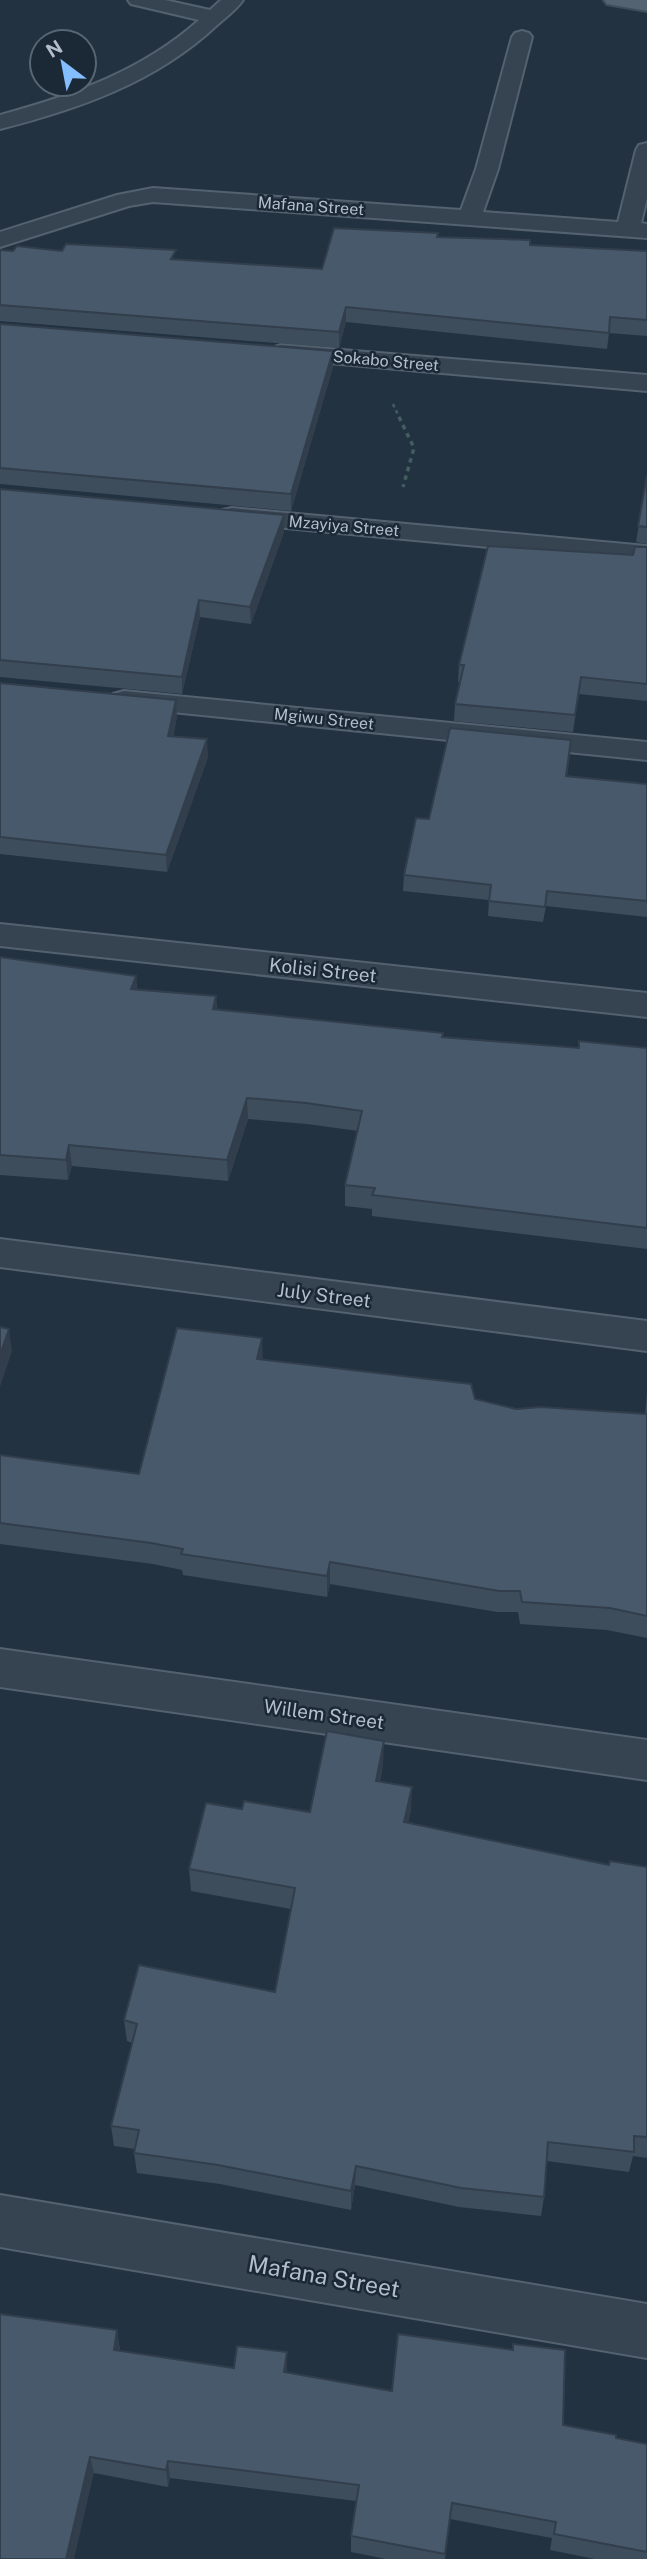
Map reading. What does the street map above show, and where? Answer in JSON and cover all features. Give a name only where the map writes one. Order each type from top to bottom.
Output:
[{"type":"main road","points":[[614,0],[647,5]]},
{"type":"street","points":[[138,0],[214,17]]},
{"type":"street","points":[[0,122],[63,103],[125,79],[167,56],[233,0]]},
{"type":"street","points":[[470,217],[487,169],[522,37]]},
{"type":"street","name":"Mafana Street","points":[[0,240],[125,200],[153,195],[638,230],[647,150]]},
{"type":"street","name":"Sokabo Street","points":[[263,351],[647,383]]},
{"type":"street","name":"Mzayiya Street","points":[[206,514],[647,554]]},
{"type":"street","name":"Mgiwu Street","points":[[96,697],[647,751]]},
{"type":"street","name":"Kolisi Street","points":[[0,935],[647,1005]]},
{"type":"street","name":"July Street","points":[[0,1253],[647,1336]]},
{"type":"street","name":"Willem Street","points":[[0,1668],[647,1760]]},
{"type":"street","name":"Mafana Street","points":[[0,2221],[647,2331]]},
{"type":"path","points":[[385,530],[403,488],[414,448],[398,419],[391,397],[398,379],[415,364]]},
{"type":"building","points":[[334,228],[438,233],[437,237],[530,240],[530,245],[647,251],[647,320],[610,317],[609,333],[346,307],[339,332],[0,305],[0,250],[13,251],[17,246],[62,251],[66,244],[176,250],[171,259],[322,269]]},
{"type":"building","points":[[0,324],[333,351],[291,494],[0,468]]},
{"type":"building","points":[[647,475],[647,527],[638,526]]},
{"type":"building","points":[[0,489],[284,515],[250,607],[199,600],[182,677],[0,660]]},
{"type":"building","points":[[488,546],[633,555],[635,547],[647,547],[647,684],[581,677],[575,715],[455,704],[464,665],[459,665]]},
{"type":"building","points":[[0,683],[176,700],[168,736],[207,739],[166,855],[0,837]]},
{"type":"building","points":[[450,728],[571,740],[566,776],[647,784],[647,901],[547,891],[545,907],[489,901],[491,885],[404,875],[416,818],[429,819]]},
{"type":"building","points":[[0,957],[136,976],[131,989],[216,996],[213,1009],[443,1033],[442,1037],[579,1048],[579,1041],[647,1048],[647,1228],[372,1195],[375,1188],[345,1185],[362,1111],[306,1103],[247,1098],[227,1160],[69,1145],[66,1160],[0,1155]]},
{"type":"building","points":[[0,1327],[9,1329],[0,1355]]},
{"type":"building","points":[[177,1328],[262,1338],[257,1359],[471,1384],[475,1399],[516,1409],[541,1407],[647,1414],[647,1616],[610,1608],[522,1602],[520,1591],[499,1591],[330,1562],[327,1576],[181,1554],[183,1549],[151,1543],[0,1523],[0,1455],[139,1474]]},
{"type":"building","points":[[327,1731],[384,1741],[376,1781],[412,1787],[404,1822],[609,1865],[610,1861],[647,1867],[647,2137],[634,2136],[634,2152],[548,2142],[544,2197],[461,2188],[356,2166],[351,2191],[218,2165],[134,2153],[139,2130],[111,2126],[137,2024],[124,2020],[139,1965],[275,1992],[295,1888],[189,1869],[206,1803],[242,1809],[244,1801],[310,1812]]},
{"type":"building","points":[[0,2314],[117,2330],[114,2350],[234,2368],[237,2346],[287,2352],[284,2372],[392,2391],[398,2334],[513,2350],[513,2344],[565,2350],[563,2425],[647,2444],[647,2552],[554,2534],[556,2522],[452,2503],[445,2554],[351,2536],[359,2485],[168,2461],[166,2470],[90,2457],[66,2559],[0,2559]]}]
